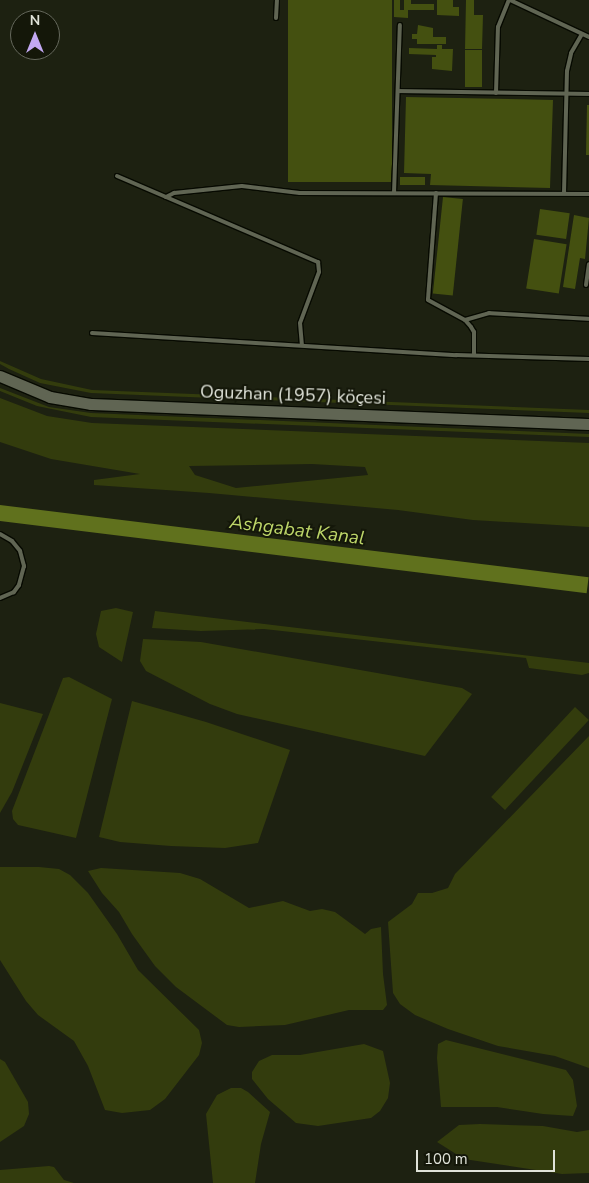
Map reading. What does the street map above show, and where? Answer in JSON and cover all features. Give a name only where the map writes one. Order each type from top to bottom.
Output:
[{"type":"main road","name":"Oguzhan (1957) köçesi","points":[[0,376],[50,397],[91,404],[589,424]]},
{"type":"lane","points":[[276,18],[277,0]]},
{"type":"lane","points":[[496,92],[498,27],[510,0],[589,37]]},
{"type":"lane","points":[[394,193],[400,25]]},
{"type":"lane","points":[[564,193],[569,60],[582,34]]},
{"type":"lane","points":[[398,90],[589,94]]},
{"type":"lane","points":[[117,176],[318,262],[319,272],[300,323],[302,345]]},
{"type":"lane","points":[[166,197],[174,193],[242,186],[300,193],[589,194]]},
{"type":"lane","points":[[436,193],[428,300],[465,320],[474,332],[474,355]]},
{"type":"lane","points":[[586,285],[589,264]]},
{"type":"lane","points":[[465,320],[489,313],[589,319]]},
{"type":"lane","points":[[92,333],[474,355],[589,359]]},
{"type":"lane","points":[[0,534],[12,541],[20,551],[24,566],[19,586],[14,592],[0,598]]},
{"type":"shaded area","points":[[0,361],[41,379],[92,390],[589,410],[589,413],[91,393],[40,383],[9,369],[0,364]]},
{"type":"shaded area","points":[[0,388],[49,407],[91,413],[589,434],[589,437],[91,417],[37,406],[0,391]]},
{"type":"shaded area","points":[[0,398],[47,416],[92,423],[589,443],[589,527],[473,520],[398,510],[94,485],[94,480],[140,474],[51,459],[0,442]],"holes":[[[312,464],[365,467],[368,475],[236,488],[195,475],[189,466]]]},
{"type":"shaded area","points":[[0,505],[589,577],[587,593],[0,521]]},
{"type":"shaded area","points":[[116,608],[133,612],[122,662],[99,647],[96,634],[101,611]]},
{"type":"shaded area","points":[[155,611],[589,663],[589,673],[582,675],[529,668],[526,658],[264,629],[201,631],[152,628]]},
{"type":"shaded area","points":[[143,639],[201,642],[462,688],[472,694],[425,756],[237,714],[210,704],[146,671],[140,661]]},
{"type":"shaded area","points":[[69,677],[112,699],[76,838],[18,825],[13,819],[12,811],[63,678]]},
{"type":"shaded area","points":[[132,701],[206,722],[290,750],[258,843],[225,848],[171,846],[120,842],[99,837]]},
{"type":"shaded area","points":[[0,703],[43,714],[12,792],[0,813]]},
{"type":"shaded area","points":[[575,707],[589,720],[505,810],[491,797]]},
{"type":"shaded area","points":[[589,736],[589,1068],[555,1056],[498,1046],[448,1029],[415,1015],[400,1004],[393,993],[388,922],[412,904],[418,893],[432,893],[448,888],[455,874]]},
{"type":"shaded area","points":[[0,867],[59,869],[70,875],[88,893],[117,934],[138,970],[199,1030],[202,1043],[199,1055],[165,1099],[150,1110],[122,1113],[105,1110],[88,1066],[74,1041],[38,1015],[26,1001],[0,960]]},
{"type":"shaded area","points":[[101,868],[180,873],[200,879],[249,908],[283,901],[310,911],[322,909],[335,912],[365,934],[371,929],[381,927],[383,974],[387,1005],[383,1010],[349,1010],[285,1025],[239,1027],[227,1025],[176,987],[155,966],[119,912],[102,893],[88,871]]},
{"type":"shaded area","points":[[446,1040],[566,1070],[573,1080],[577,1106],[573,1116],[543,1114],[497,1107],[441,1107],[437,1058],[438,1044]]},
{"type":"shaded area","points":[[364,1044],[383,1051],[390,1083],[388,1098],[380,1111],[371,1118],[318,1126],[296,1123],[268,1099],[252,1079],[252,1072],[259,1061],[272,1055],[300,1055]]},
{"type":"shaded area","points":[[0,1059],[5,1062],[28,1102],[29,1114],[24,1126],[0,1142]]},
{"type":"shaded area","points":[[231,1088],[241,1088],[248,1092],[270,1112],[261,1144],[255,1183],[213,1183],[206,1114],[217,1095]]},
{"type":"shaded area","points":[[459,1125],[543,1126],[577,1132],[589,1130],[589,1173],[562,1174],[464,1159],[437,1142]]},
{"type":"shaded area","points":[[54,1167],[64,1180],[74,1183],[0,1183],[0,1170]]},
{"type":"building","points":[[288,0],[392,0],[392,182],[288,182]]},
{"type":"building","points":[[394,0],[400,0],[400,10],[404,10],[404,0],[411,0],[411,4],[434,4],[434,10],[408,10],[408,18],[394,17]]},
{"type":"building","points":[[437,0],[453,0],[453,7],[459,7],[459,16],[437,15]]},
{"type":"building","points":[[466,0],[474,0],[474,15],[483,15],[482,49],[465,49]]},
{"type":"building","points":[[418,25],[433,28],[433,37],[446,37],[446,44],[417,44],[417,39],[412,39],[412,34],[417,34]]},
{"type":"building","points":[[437,45],[442,45],[442,49],[453,49],[452,71],[432,69],[432,57],[436,57],[436,55],[409,54],[409,48],[437,49]]},
{"type":"building","points":[[465,50],[482,50],[482,87],[465,87]]},
{"type":"building","points":[[406,97],[553,100],[550,188],[430,185],[431,174],[404,173]]},
{"type":"building","points":[[587,105],[589,105],[589,155],[586,155]]},
{"type":"building","points":[[400,177],[425,177],[425,185],[400,185]]},
{"type":"building","points":[[443,197],[463,199],[453,296],[433,293]]},
{"type":"building","points":[[540,209],[570,213],[566,239],[536,235]]},
{"type":"building","points":[[574,215],[589,218],[585,259],[580,258],[575,289],[563,287]]},
{"type":"building","points":[[534,239],[567,244],[559,294],[526,288]]},
{"type":"water label","name":"Ashgabat Kanal","points":[[297,531]]}]
